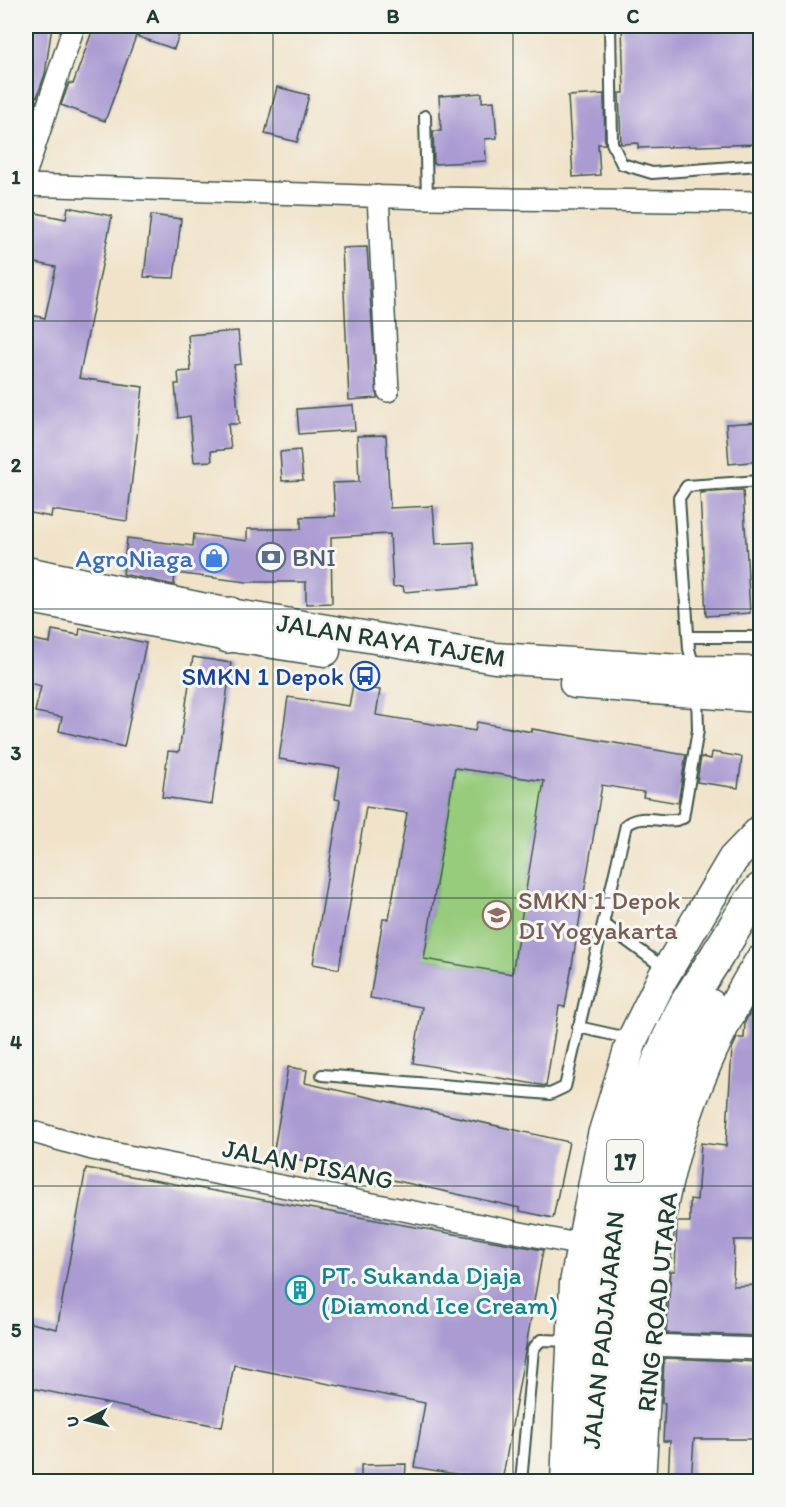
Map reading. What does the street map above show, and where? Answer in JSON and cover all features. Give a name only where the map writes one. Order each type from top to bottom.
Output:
[{"type":"highway","name":"JALAN PADJAJARAN","points":[[577,1472],[612,1219],[629,1147],[653,1077],[684,1007],[760,890]]},
{"type":"highway","name":"JALAN PADJAJARAN","points":[[634,1480],[629,1286],[640,1215],[655,1149],[704,1017],[760,930]]},
{"type":"street","points":[[26,172],[32,130],[74,26]]},
{"type":"street","points":[[26,185],[428,198],[760,202]]},
{"type":"street","points":[[378,196],[388,391]]},
{"type":"street","name":"JALAN RAYA TAJEM","points":[[26,572],[229,625]]},
{"type":"street","name":"JALAN RAYA TAJEM","points":[[26,597],[229,625],[494,676],[696,682],[759,687]]},
{"type":"street","points":[[577,1472],[573,1341],[575,1283],[603,1134],[632,1040],[667,970],[760,816]]},
{"type":"street","points":[[733,859],[760,831]]},
{"type":"street","name":"RING ROAD UTARA","points":[[634,1480],[662,1213],[676,1152],[712,1051],[760,961]]},
{"type":"street","name":"JALAN PISANG","points":[[26,1130],[92,1149],[582,1245]]},
{"type":"street","points":[[649,1345],[760,1349]]},
{"type":"lane","points":[[610,26],[612,143],[622,164],[652,173],[760,165]]},
{"type":"lane","points":[[425,116],[428,198]]},
{"type":"lane","points":[[322,1075],[550,1094],[565,1087],[626,825],[640,818],[675,821],[683,818],[698,730],[696,682],[689,637],[679,498],[687,486],[759,481],[760,509]]},
{"type":"lane","points":[[689,637],[760,637]]},
{"type":"lane","points":[[604,924],[667,970]]},
{"type":"lane","points":[[578,1027],[632,1040]]},
{"type":"lane","points":[[521,1482],[532,1349],[541,1340],[573,1341]]},
{"type":"green space","points":[[455,768],[544,781],[512,974],[384,952],[426,949]]},
{"type":"building","points":[[26,26],[52,26],[45,74],[37,97],[26,92]]},
{"type":"building","points":[[94,26],[170,26],[181,29],[174,49],[136,36],[105,121],[61,105],[69,83],[73,84]]},
{"type":"building","points":[[622,26],[760,26],[760,144],[638,148],[638,143],[621,144],[619,93],[624,93]]},
{"type":"building","points":[[277,87],[309,95],[297,142],[265,134]]},
{"type":"building","points":[[482,93],[482,102],[494,101],[497,138],[485,139],[486,161],[434,164],[433,131],[441,131],[439,96]]},
{"type":"building","points":[[604,94],[605,144],[598,144],[600,175],[573,177],[568,96]]},
{"type":"building","points":[[68,207],[112,216],[79,378],[143,387],[127,521],[52,510],[51,517],[26,512],[26,314],[45,318],[56,267],[26,261],[26,211],[66,219]]},
{"type":"building","points":[[151,215],[181,219],[174,278],[144,277]]},
{"type":"building","points":[[367,247],[377,398],[349,400],[342,248]]},
{"type":"building","points":[[238,331],[241,364],[234,365],[239,424],[228,424],[231,449],[211,451],[212,461],[194,462],[190,416],[178,418],[175,384],[179,384],[178,372],[191,371],[188,335]]},
{"type":"building","points":[[353,405],[355,430],[299,434],[297,409]]},
{"type":"building","points":[[759,422],[760,461],[729,464],[726,424]]},
{"type":"building","points":[[386,435],[390,508],[433,506],[436,544],[473,542],[477,586],[404,592],[403,586],[393,587],[390,534],[331,537],[332,603],[306,604],[306,582],[247,582],[175,573],[174,585],[123,574],[127,538],[193,546],[194,534],[247,541],[247,529],[301,529],[301,517],[335,516],[333,483],[359,482],[357,436]]},
{"type":"building","points":[[300,450],[303,480],[282,481],[280,452]]},
{"type":"building","points":[[743,490],[750,613],[706,616],[700,493]]},
{"type":"building","points":[[80,628],[146,643],[124,747],[59,731],[62,717],[35,712],[41,686],[26,682],[26,638],[50,643],[52,630],[79,635]]},
{"type":"building","points":[[193,657],[231,663],[212,804],[162,797],[168,751],[179,752]]},
{"type":"building","points":[[353,685],[380,690],[376,715],[475,731],[477,722],[532,732],[532,729],[686,755],[678,803],[643,797],[644,792],[602,785],[565,1007],[559,1006],[546,1086],[413,1063],[422,1007],[370,998],[383,919],[389,919],[407,813],[366,807],[339,969],[313,964],[340,800],[335,799],[340,768],[279,759],[288,697],[349,706]],"holes":[[[455,768],[544,781],[512,974],[424,959]]]},
{"type":"building","points":[[712,752],[742,757],[738,788],[697,782],[701,757],[711,759]]},
{"type":"building","points":[[754,1005],[760,1005],[758,1224],[756,1224],[756,1240],[734,1240],[733,1286],[760,1285],[760,1336],[666,1333],[671,1271],[675,1271],[677,1222],[690,1222],[690,1199],[697,1200],[701,1143],[726,1146],[732,1049],[737,1038],[744,1038],[745,1022]]},
{"type":"building","points":[[288,1067],[307,1070],[305,1083],[569,1142],[553,1218],[520,1211],[520,1208],[292,1158],[290,1170],[271,1167]]},
{"type":"building","name":"PT. Sukanda Djaja (Diamond Ice Cream)","points":[[86,1168],[543,1250],[502,1482],[414,1467],[425,1403],[234,1365],[222,1427],[26,1387],[26,1322],[57,1329]]},
{"type":"building","points":[[664,1358],[760,1362],[760,1439],[694,1439],[691,1482],[668,1482],[670,1441],[663,1441]]},
{"type":"building","points":[[406,1464],[405,1482],[361,1482],[361,1465]]},
{"type":"place","name":"BNI","points":[[271,557]]},
{"type":"place","name":"AgroNiaga","points":[[214,558]]},
{"type":"place","name":"SMKN 1 Depok","points":[[365,676]]},
{"type":"place","name":"SMKN 1 Depok DI Yogyakarta","points":[[497,915]]},
{"type":"place","name":"PT. Sukanda Djaja (Diamond Ice Cream)","points":[[300,1290]]}]
